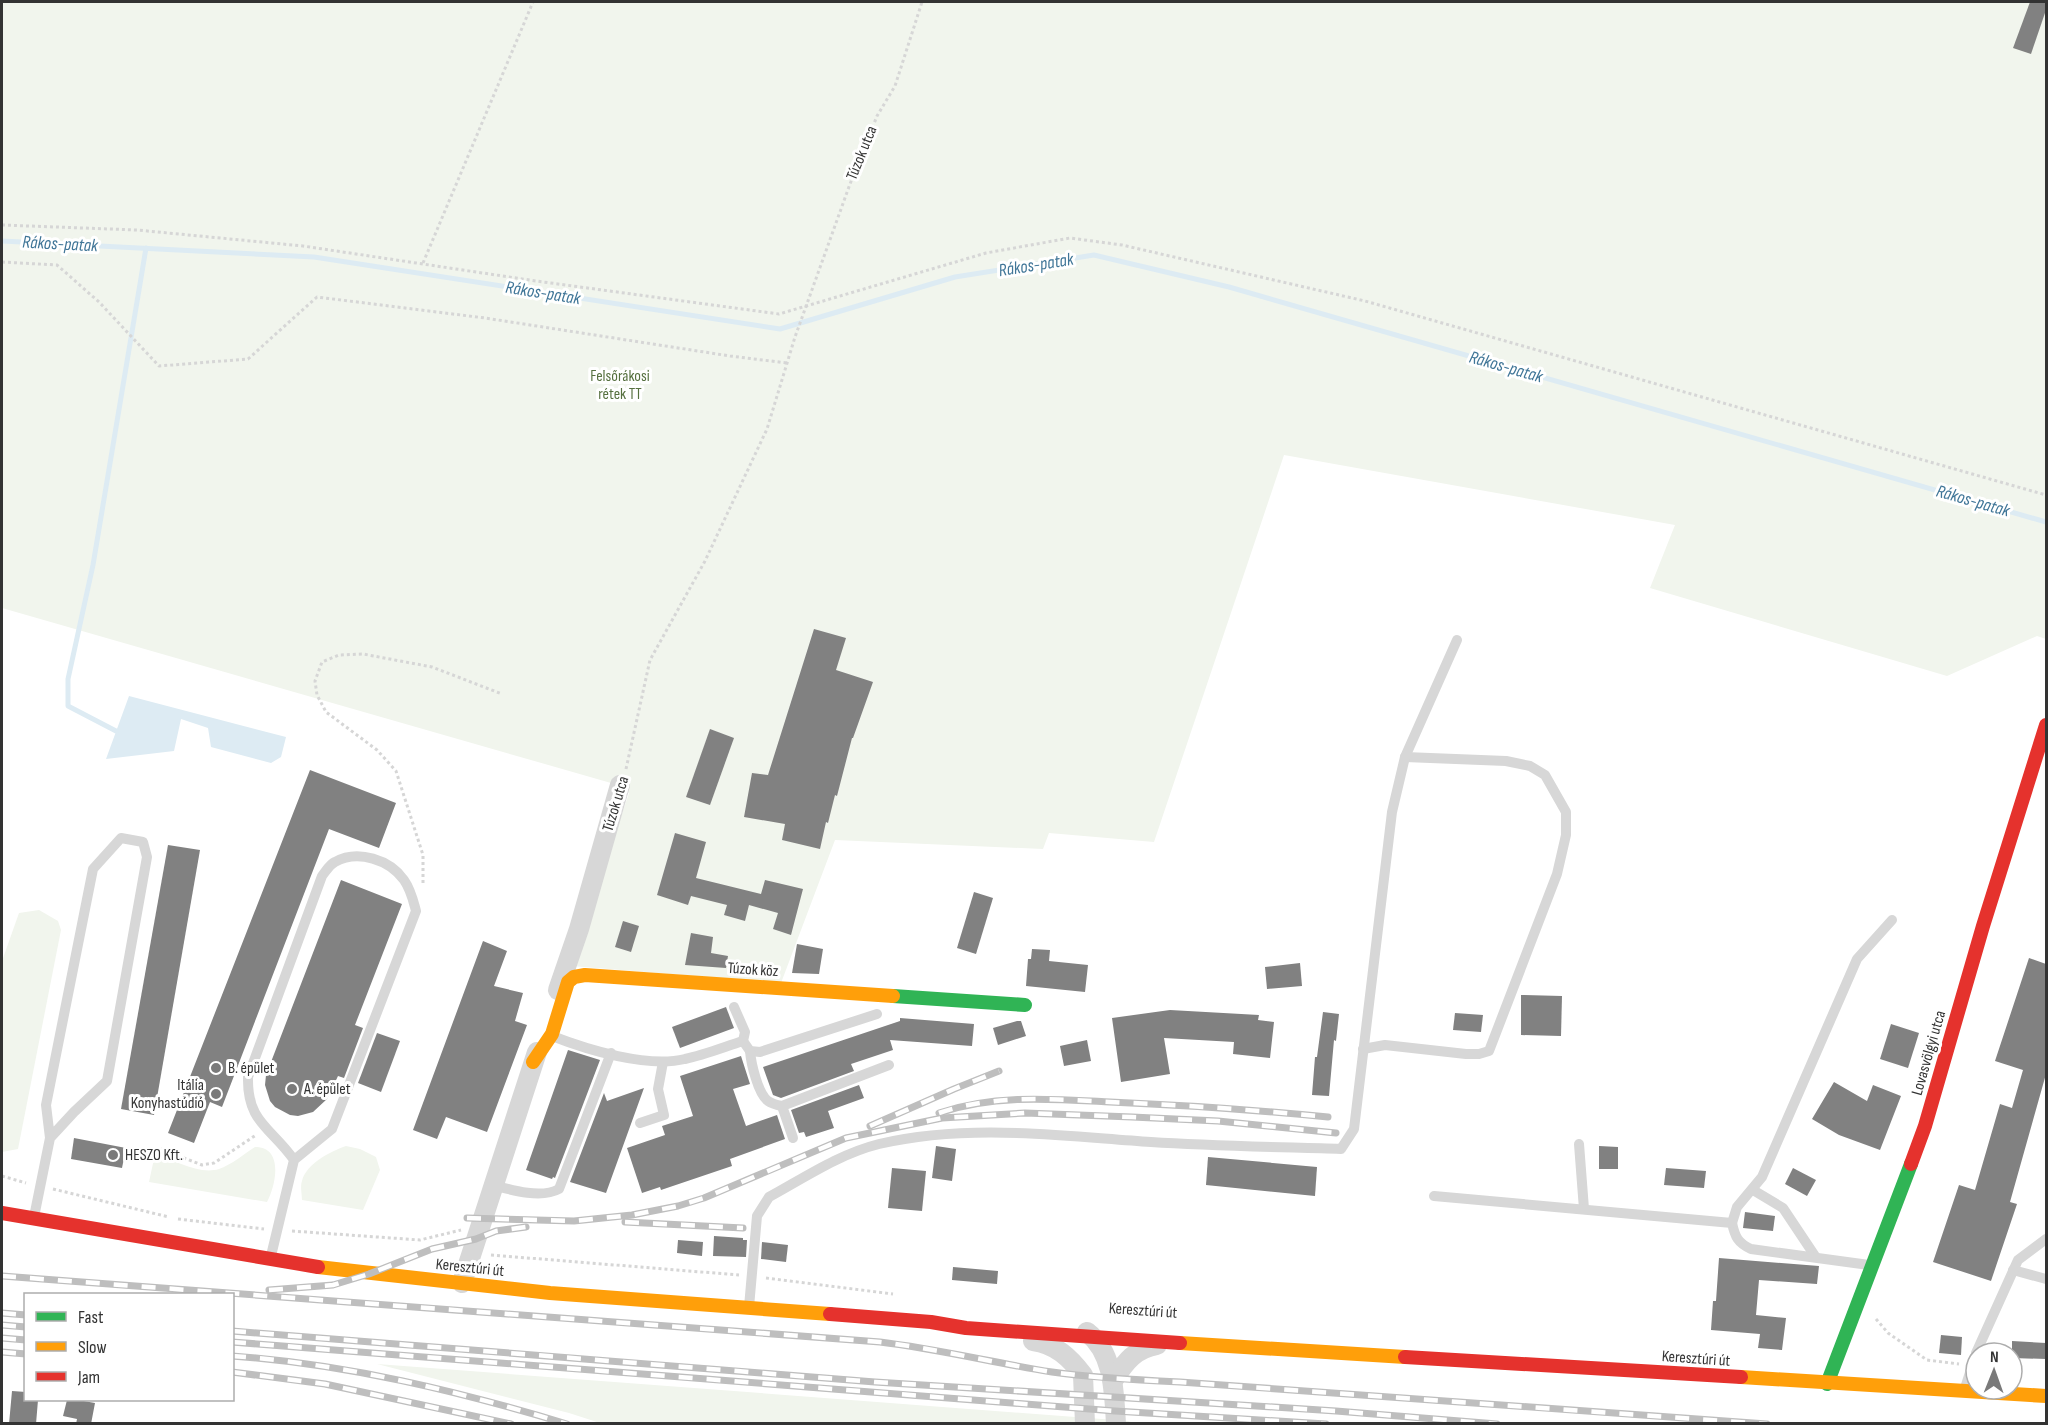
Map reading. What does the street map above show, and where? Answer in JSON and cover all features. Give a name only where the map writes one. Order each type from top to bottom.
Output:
[{"type":"main road","name":"Lovasvölgyi utca","points":[[1827,1384],[1925,1126],[1986,915],[2046,725]]},
{"type":"main road","name":"Túzok köz","points":[[548,1034],[568,982],[574,977],[585,975],[1025,1005]]},
{"type":"main road","name":"Keresztúri út","points":[[2,1214],[270,1260],[369,1274],[550,1293],[940,1323],[966,1328],[1094,1338],[1964,1392]]},
{"type":"main road","name":"Keresztúri út","points":[[940,1323],[978,1316],[1265,1337],[1343,1353]]},
{"type":"main road","name":"Keresztúri út","points":[[2024,1395],[2046,1396]]},
{"type":"street","name":"Túzok utca","points":[[462,1283],[533,1062],[548,1034],[620,785]]},
{"type":"street","points":[[1075,1323],[1094,1338],[1114,1379],[1116,1424]]},
{"type":"street","points":[[966,1328],[986,1337],[1046,1344],[1067,1356],[1083,1375]]},
{"type":"street","points":[[1085,1424],[1083,1375],[1087,1354],[1094,1338]]},
{"type":"street","points":[[1114,1379],[1125,1362],[1139,1350],[1173,1343]]},
{"type":"lane","points":[[749,1308],[757,1216],[769,1197],[847,1155],[878,1145],[966,1131],[1213,1146],[1341,1149],[1354,1129],[1392,812],[1405,757],[1457,640]]},
{"type":"lane","points":[[1363,1049],[1385,1045],[1467,1054],[1489,1051],[1557,874],[1566,835],[1566,812],[1545,775],[1530,766],[1506,761],[1405,757]]},
{"type":"lane","points":[[34,1220],[50,1138],[46,1105],[93,869],[121,838],[143,842],[147,857],[107,1082],[50,1138]]},
{"type":"lane","points":[[270,1260],[294,1160],[332,1129],[416,911],[411,891],[403,878],[392,867],[379,860],[348,857],[334,862],[322,876],[248,1077],[247,1092],[258,1121],[284,1146],[294,1160]]},
{"type":"lane","points":[[1872,1266],[1815,1256],[1751,1249],[1741,1244],[1735,1236],[1732,1223],[1737,1207],[1762,1177],[1857,958],[1892,920]]},
{"type":"lane","points":[[734,1006],[745,1032],[743,1041],[750,1051],[750,1062],[763,1097],[770,1103],[782,1106],[889,1065]]},
{"type":"lane","points":[[750,1051],[760,1053],[877,1014]]},
{"type":"lane","points":[[548,1034],[640,1061],[663,1062],[683,1060],[743,1041]]},
{"type":"lane","points":[[493,1185],[542,1193],[559,1189],[611,1053]]},
{"type":"lane","points":[[640,1123],[664,1115],[657,1089],[663,1062]]},
{"type":"lane","points":[[782,1106],[793,1138]]},
{"type":"lane","points":[[1579,1144],[1584,1209]]},
{"type":"lane","points":[[1753,1190],[1783,1208],[1815,1256]]},
{"type":"lane","points":[[1434,1196],[1732,1223]]},
{"type":"lane","points":[[1982,1341],[2018,1260],[2046,1239]]},
{"type":"lane","points":[[2013,1270],[2046,1279]]},
{"type":"path","points":[[423,263],[532,2]]},
{"type":"path","name":"Túzok utca","points":[[620,785],[626,773],[650,660],[705,561],[767,429],[795,337],[850,184],[877,116],[895,86],[922,2]]},
{"type":"path","points":[[2,225],[137,230],[303,246],[779,314],[986,253],[1070,238],[1122,245],[1365,301],[2046,495]]},
{"type":"path","points":[[2,262],[57,265],[99,302],[159,366],[248,359],[316,297],[485,318],[787,363]]},
{"type":"path","points":[[416,911],[424,878],[423,855],[396,771],[377,750],[326,711],[317,695],[315,681],[318,672],[322,662],[339,655],[363,654],[432,667],[502,694]]},
{"type":"path","points":[[161,1149],[202,1165],[214,1163],[265,1129]]},
{"type":"path","points":[[2,1176],[174,1218],[276,1230],[420,1240],[480,1226]]},
{"type":"path","points":[[471,1254],[751,1276],[894,1294]]},
{"type":"path","points":[[1858,1300],[1888,1333],[1927,1360],[1964,1358]]},
{"type":"green space","name":"Felsőrákosi rétek TT","points":[[2,2],[2046,2],[2046,639],[2037,636],[1947,676],[1650,588],[1675,525],[1284,455],[1154,842],[1049,833],[1043,849],[835,840],[781,983],[571,966],[629,793],[611,783],[2,608]]},
{"type":"green space","points":[[39,910],[58,921],[61,930],[18,1149],[2,1152],[2,961],[19,913]]},
{"type":"green space","points":[[346,1146],[360,1149],[376,1157],[380,1170],[363,1210],[302,1200],[301,1183],[308,1169],[333,1151]]},
{"type":"green space","points":[[255,1147],[270,1153],[274,1160],[275,1177],[267,1202],[149,1182],[155,1154],[187,1166],[211,1170],[228,1165]]},
{"type":"green space","points":[[377,1364],[1128,1421],[1134,1423],[600,1423]]},
{"type":"shaded area","points":[[129,696],[286,737],[281,757],[271,763],[211,747],[208,728],[181,719],[174,751],[106,759]]},
{"type":"building","points":[[2030,2],[2046,2],[2046,10],[2031,54],[2013,48]]},
{"type":"building","points":[[814,629],[846,638],[836,670],[873,682],[852,738],[820,849],[782,840],[785,824],[744,817],[752,773],[768,775]]},
{"type":"building","points":[[710,729],[734,738],[710,805],[686,797]]},
{"type":"building","points":[[310,770],[396,803],[379,848],[329,829],[222,1107],[210,1102],[194,1143],[168,1133]]},
{"type":"building","points":[[675,833],[706,842],[696,878],[761,894],[765,880],[803,889],[791,935],[773,929],[778,913],[749,905],[745,921],[724,915],[727,905],[691,896],[688,905],[657,895]]},
{"type":"building","points":[[168,845],[200,850],[154,1115],[121,1109]]},
{"type":"building","points":[[341,880],[402,904],[355,1025],[363,1028],[344,1078],[338,1076],[327,1099],[313,1112],[298,1116],[290,1115],[275,1107],[270,1101],[265,1085],[266,1075]]},
{"type":"building","points":[[974,892],[993,898],[976,954],[957,948]]},
{"type":"building","points":[[623,921],[639,926],[631,952],[615,947]]},
{"type":"building","points":[[691,933],[713,937],[711,953],[728,956],[726,968],[685,965]]},
{"type":"building","points":[[483,941],[507,951],[494,986],[523,993],[515,1021],[527,1025],[487,1132],[446,1117],[437,1139],[413,1130]]},
{"type":"building","points":[[797,944],[823,949],[819,974],[792,973]]},
{"type":"building","points":[[1032,949],[1050,950],[1049,961],[1088,965],[1085,992],[1026,986],[1028,959],[1031,959]]},
{"type":"building","points":[[2029,958],[2046,964],[2046,1074],[2010,1202],[2017,1204],[1991,1281],[1933,1262],[1959,1185],[1975,1190],[2000,1104],[2012,1108],[2023,1070],[1995,1061]]},
{"type":"building","points":[[1300,963],[1302,986],[1267,989],[1265,967]]},
{"type":"building","points":[[1521,995],[1562,996],[1561,1036],[1521,1035]]},
{"type":"building","points":[[726,1007],[734,1028],[680,1048],[672,1027]]},
{"type":"building","points":[[1170,1010],[1259,1015],[1258,1020],[1274,1022],[1270,1058],[1233,1054],[1234,1042],[1164,1038],[1170,1074],[1121,1082],[1112,1018]]},
{"type":"building","points":[[1323,1012],[1339,1014],[1336,1041],[1334,1040],[1329,1096],[1312,1095],[1315,1057],[1317,1057]]},
{"type":"building","points":[[1455,1013],[1483,1015],[1481,1032],[1453,1030]]},
{"type":"building","points":[[900,1018],[974,1024],[972,1046],[890,1040],[893,1050],[851,1064],[854,1071],[781,1098],[773,1095],[763,1067],[900,1021]]},
{"type":"building","points":[[1021,1021],[1026,1036],[998,1045],[993,1028]]},
{"type":"building","points":[[1891,1024],[1919,1033],[1908,1068],[1880,1059]]},
{"type":"building","points":[[377,1033],[400,1041],[381,1092],[358,1083]]},
{"type":"building","points":[[1087,1040],[1091,1061],[1064,1066],[1060,1046]]},
{"type":"building","points":[[568,1050],[600,1060],[555,1178],[552,1179],[526,1170]]},
{"type":"building","points":[[741,1056],[750,1084],[733,1089],[746,1126],[777,1115],[785,1139],[730,1159],[732,1166],[661,1190],[660,1187],[642,1193],[627,1148],[665,1135],[662,1126],[693,1116],[680,1076]]},
{"type":"building","points":[[1834,1082],[1867,1101],[1873,1085],[1901,1096],[1880,1150],[1839,1135],[1812,1119]]},
{"type":"building","points":[[859,1085],[864,1098],[828,1111],[834,1128],[806,1137],[804,1132],[799,1133],[791,1110]]},
{"type":"building","points":[[644,1088],[606,1193],[570,1182],[604,1093],[607,1101]]},
{"type":"building","points":[[74,1138],[126,1148],[122,1168],[71,1159]]},
{"type":"building","points":[[936,1146],[956,1149],[952,1181],[932,1178]]},
{"type":"building","points":[[1599,1146],[1618,1147],[1618,1169],[1599,1169]]},
{"type":"building","points":[[1208,1157],[1317,1167],[1315,1196],[1206,1185]]},
{"type":"building","points":[[892,1168],[926,1171],[922,1211],[888,1208]]},
{"type":"building","points":[[1666,1168],[1706,1171],[1704,1188],[1664,1185]]},
{"type":"building","points":[[1793,1168],[1816,1180],[1807,1196],[1785,1184]]},
{"type":"building","points":[[1745,1212],[1775,1216],[1773,1231],[1743,1228]]},
{"type":"building","points":[[714,1236],[747,1240],[746,1257],[713,1256]]},
{"type":"building","points":[[678,1240],[703,1242],[702,1256],[677,1253]]},
{"type":"building","points":[[762,1242],[788,1245],[786,1262],[761,1259]]},
{"type":"building","points":[[1719,1258],[1819,1266],[1817,1284],[1759,1280],[1756,1315],[1786,1318],[1782,1350],[1758,1348],[1760,1334],[1711,1330]]},
{"type":"building","points":[[953,1267],[998,1271],[997,1284],[952,1280]]},
{"type":"building","points":[[1941,1335],[1962,1337],[1961,1355],[1939,1353]]},
{"type":"building","points":[[2024,1342],[2046,1343],[2046,1359],[2024,1358]]},
{"type":"building","points":[[12,1391],[24,1392],[24,1401],[38,1401],[36,1424],[9,1424]]},
{"type":"building","points":[[67,1401],[95,1403],[91,1424],[76,1424],[77,1419],[63,1416]]},
{"type":"waterway","name":"Rákos-patak","points":[[2,241],[314,257],[780,329],[955,277],[1094,255],[1229,287],[2046,522]]},
{"type":"waterway","points":[[116,731],[68,706],[68,679],[93,565],[146,248]]},
{"type":"railway","points":[[870,1126],[999,1071]]},
{"type":"railway","points":[[939,1113],[1002,1100],[1045,1099],[1192,1106],[1328,1117]]},
{"type":"railway","points":[[467,1218],[574,1221],[632,1215],[678,1206],[704,1198],[846,1138],[942,1118],[1025,1113],[1132,1117],[1218,1121],[1336,1133]]},
{"type":"railway","points":[[625,1222],[743,1228]]},
{"type":"railway","points":[[269,1290],[333,1285],[369,1274],[432,1249],[476,1239],[496,1231],[526,1227]]},
{"type":"railway","points":[[2,1276],[228,1293]]},
{"type":"railway","points":[[234,1293],[880,1342],[1052,1372],[1100,1377],[1767,1424]]},
{"type":"railway","points":[[2,1313],[24,1315]]},
{"type":"railway","points":[[2,1325],[24,1327]]},
{"type":"railway","points":[[234,1331],[875,1382],[1336,1411],[1497,1424]]},
{"type":"railway","points":[[2,1338],[24,1340]]},
{"type":"railway","points":[[234,1342],[1115,1411],[1326,1424]]},
{"type":"railway","points":[[2,1352],[24,1354]]},
{"type":"railway","points":[[234,1356],[359,1372],[443,1390],[567,1424]]},
{"type":"railway","points":[[234,1372],[325,1384],[511,1424]]},
{"type":"traffic: fast","points":[[893,996],[1025,1005]]},
{"type":"traffic: fast","points":[[1827,1384],[1911,1164]]},
{"type":"traffic: slow","points":[[533,1062],[552,1034],[568,982],[574,977],[585,975],[893,996]]},
{"type":"traffic: slow","points":[[318,1267],[550,1293],[830,1314]]},
{"type":"traffic: slow","points":[[1180,1343],[1405,1357]]},
{"type":"traffic: slow","points":[[1741,1377],[2046,1396]]},
{"type":"traffic: jam","points":[[1911,1164],[1925,1126],[1983,926],[2046,725]]},
{"type":"traffic: jam","points":[[2,1213],[318,1267]]},
{"type":"traffic: jam","points":[[830,1314],[931,1322],[966,1328],[1180,1343]]},
{"type":"traffic: jam","points":[[1405,1357],[1741,1377]]},
{"type":"place","name":"B. épület","points":[[216,1068]]},
{"type":"place","name":"A. épület","points":[[292,1089]]},
{"type":"place","name":"Itália Konyhastúdió","points":[[216,1094]]},
{"type":"place","name":"HESZO Kft.","points":[[113,1155]]}]
